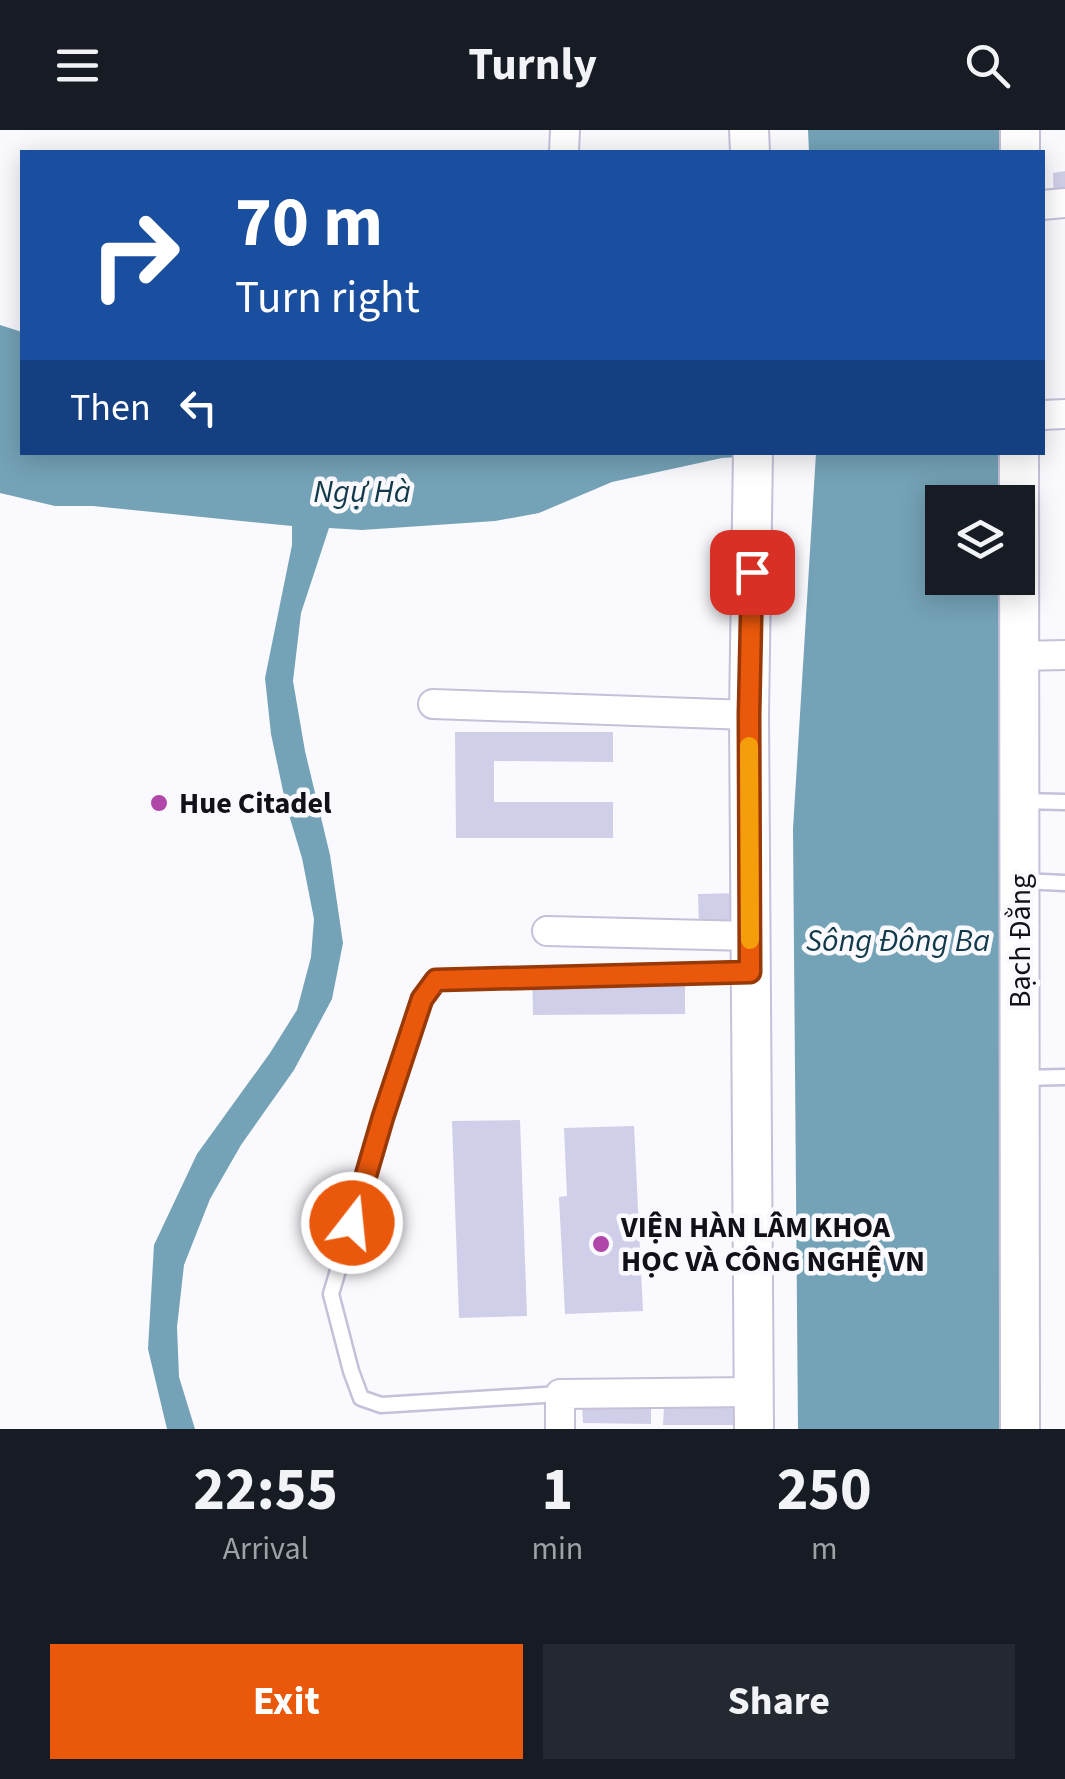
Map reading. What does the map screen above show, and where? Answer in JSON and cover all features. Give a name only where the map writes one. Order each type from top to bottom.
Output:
[{"type":"street","name":"Bạch Đằng","points":[[1019,455],[1020,1429]]},
{"type":"street","points":[[560,1429],[560,1394],[754,1410],[749,715],[753,458]]},
{"type":"street","points":[[1019,656],[1065,655]]},
{"type":"street","points":[[432,704],[749,715]]},
{"type":"street","points":[[547,930],[750,954]]},
{"type":"lane","points":[[1018,801],[1065,802]]},
{"type":"lane","points":[[1020,881],[1065,883]]},
{"type":"lane","points":[[560,1394],[381,1404],[361,1398],[331,1294],[422,999],[436,980],[750,954]]},
{"type":"lane","points":[[1020,1078],[1065,1076]]},
{"type":"water","points":[[808,130],[1003,130],[1003,150],[809,150]]},
{"type":"water","name":"Ngự Hà","points":[[0,325],[20,331],[20,455],[771,455],[722,458],[612,482],[539,513],[495,521],[362,530],[329,528],[301,613],[293,681],[330,855],[343,943],[332,999],[294,1070],[241,1145],[210,1199],[184,1265],[177,1327],[179,1377],[195,1429],[167,1429],[148,1349],[154,1245],[197,1154],[297,1010],[311,957],[314,919],[271,734],[265,678],[292,545],[292,526],[93,506],[55,506],[0,493]]},
{"type":"water","name":"Sông Đông Ba","points":[[816,455],[1002,455],[1002,485],[925,485],[925,595],[1002,595],[1000,1429],[798,1429],[793,829]]},
{"type":"building","points":[[1065,171],[1065,200],[1054,201],[1053,173]]},
{"type":"building","points":[[455,732],[613,732],[613,762],[494,761],[494,802],[613,802],[613,838],[456,838]]},
{"type":"building","points":[[739,893],[740,928],[699,928],[698,894]]},
{"type":"building","points":[[685,965],[685,1014],[533,1015],[532,966]]},
{"type":"building","points":[[520,1120],[527,1316],[459,1318],[452,1121]]},
{"type":"building","points":[[634,1126],[643,1311],[565,1314],[559,1197],[567,1196],[564,1128]]},
{"type":"building","points":[[582,1406],[651,1408],[651,1424],[583,1423]]},
{"type":"building","points":[[664,1407],[741,1408],[741,1425],[663,1425]]},
{"type":"slow traffic","points":[[749,746],[750,940]]},
{"type":"place","name":"Hue Citadel","points":[[159,803]]},
{"type":"place","name":"VIỆN HÀN LÂM KHOA HỌC VÀ CÔNG NGHỆ VN","points":[[601,1244]]},
{"type":"route","points":[[352,1223],[422,999],[436,980],[750,972],[752,572]]}]
